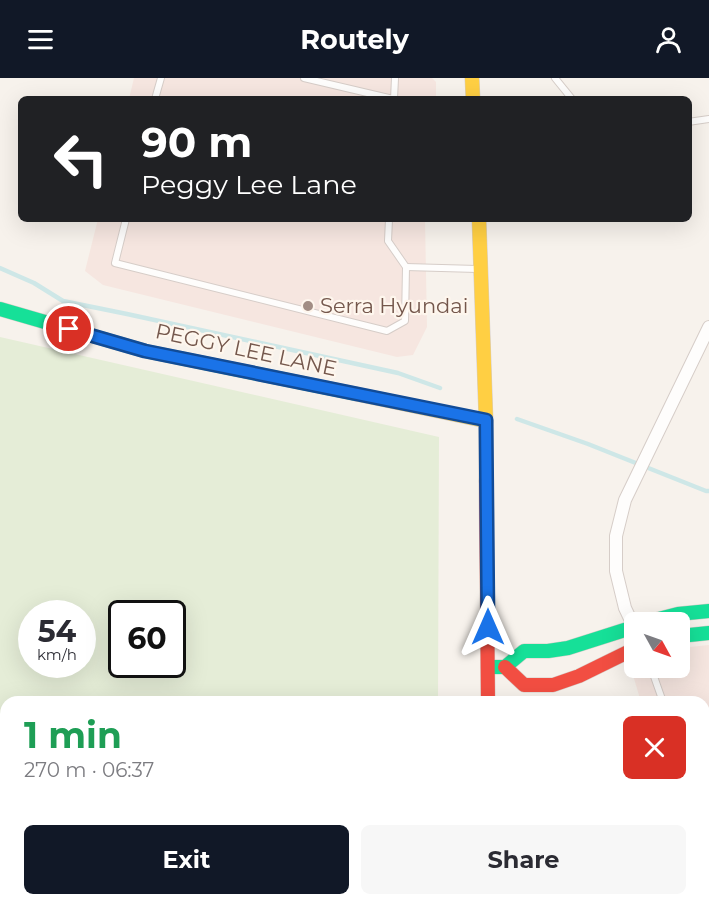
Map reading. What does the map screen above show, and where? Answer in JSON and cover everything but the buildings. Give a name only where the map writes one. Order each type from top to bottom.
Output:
[{"type":"street","points":[[472,78],[473,96]]},
{"type":"street","points":[[479,222],[486,420],[488,696]]},
{"type":"street","name":"PEGGY LEE LANE","points":[[0,309],[145,351],[486,420]]},
{"type":"street","points":[[627,612],[616,571],[616,536],[625,500],[709,327]]},
{"type":"street","points":[[690,612],[709,611]]},
{"type":"street","points":[[488,667],[506,667],[525,651],[568,648],[624,630]]},
{"type":"street","points":[[690,635],[709,633]]},
{"type":"street","points":[[506,667],[524,685],[553,685],[579,676],[624,654]]},
{"type":"lane","points":[[156,96],[160,78]]},
{"type":"lane","points":[[304,78],[380,96]]},
{"type":"lane","points":[[393,96],[395,78]]},
{"type":"lane","points":[[555,78],[570,96]]},
{"type":"lane","points":[[692,121],[709,119]]},
{"type":"lane","points":[[125,222],[115,263],[387,331],[405,321],[406,267],[388,241],[389,222]]},
{"type":"lane","points":[[406,267],[481,269]]},
{"type":"lane","points":[[655,678],[661,696]]},
{"type":"shaded area","points":[[134,78],[432,78],[436,82],[436,96],[130,96]]},
{"type":"shaded area","name":"Serra Hyundai","points":[[97,222],[425,222],[427,327],[413,355],[397,357],[103,285],[85,271]]},
{"type":"shaded area","points":[[709,645],[709,696],[639,696],[634,678],[690,678],[690,647]]},
{"type":"green space","points":[[0,337],[439,437],[438,696],[0,696]]},
{"type":"waterway","points":[[0,268],[34,283],[63,301],[398,373],[440,388]]},
{"type":"waterway","points":[[517,419],[709,491]]},
{"type":"traffic: fast","points":[[0,309],[145,351],[356,394]]},
{"type":"traffic: fast","points":[[690,613],[709,611]]},
{"type":"traffic: fast","points":[[488,667],[505,667],[524,651],[568,648],[624,630]]},
{"type":"traffic: fast","points":[[690,635],[709,633]]},
{"type":"traffic: slow","points":[[472,78],[473,96]]},
{"type":"traffic: slow","points":[[479,222],[486,481]]},
{"type":"traffic: slow","points":[[356,394],[486,421]]},
{"type":"traffic: jam","points":[[486,481],[488,696]]},
{"type":"traffic: jam","points":[[505,667],[524,685],[553,685],[579,676],[624,654]]},
{"type":"place","name":"Serra Hyundai","points":[[308,306]]},
{"type":"route","points":[[69,329],[145,351],[486,420],[488,627]]}]
